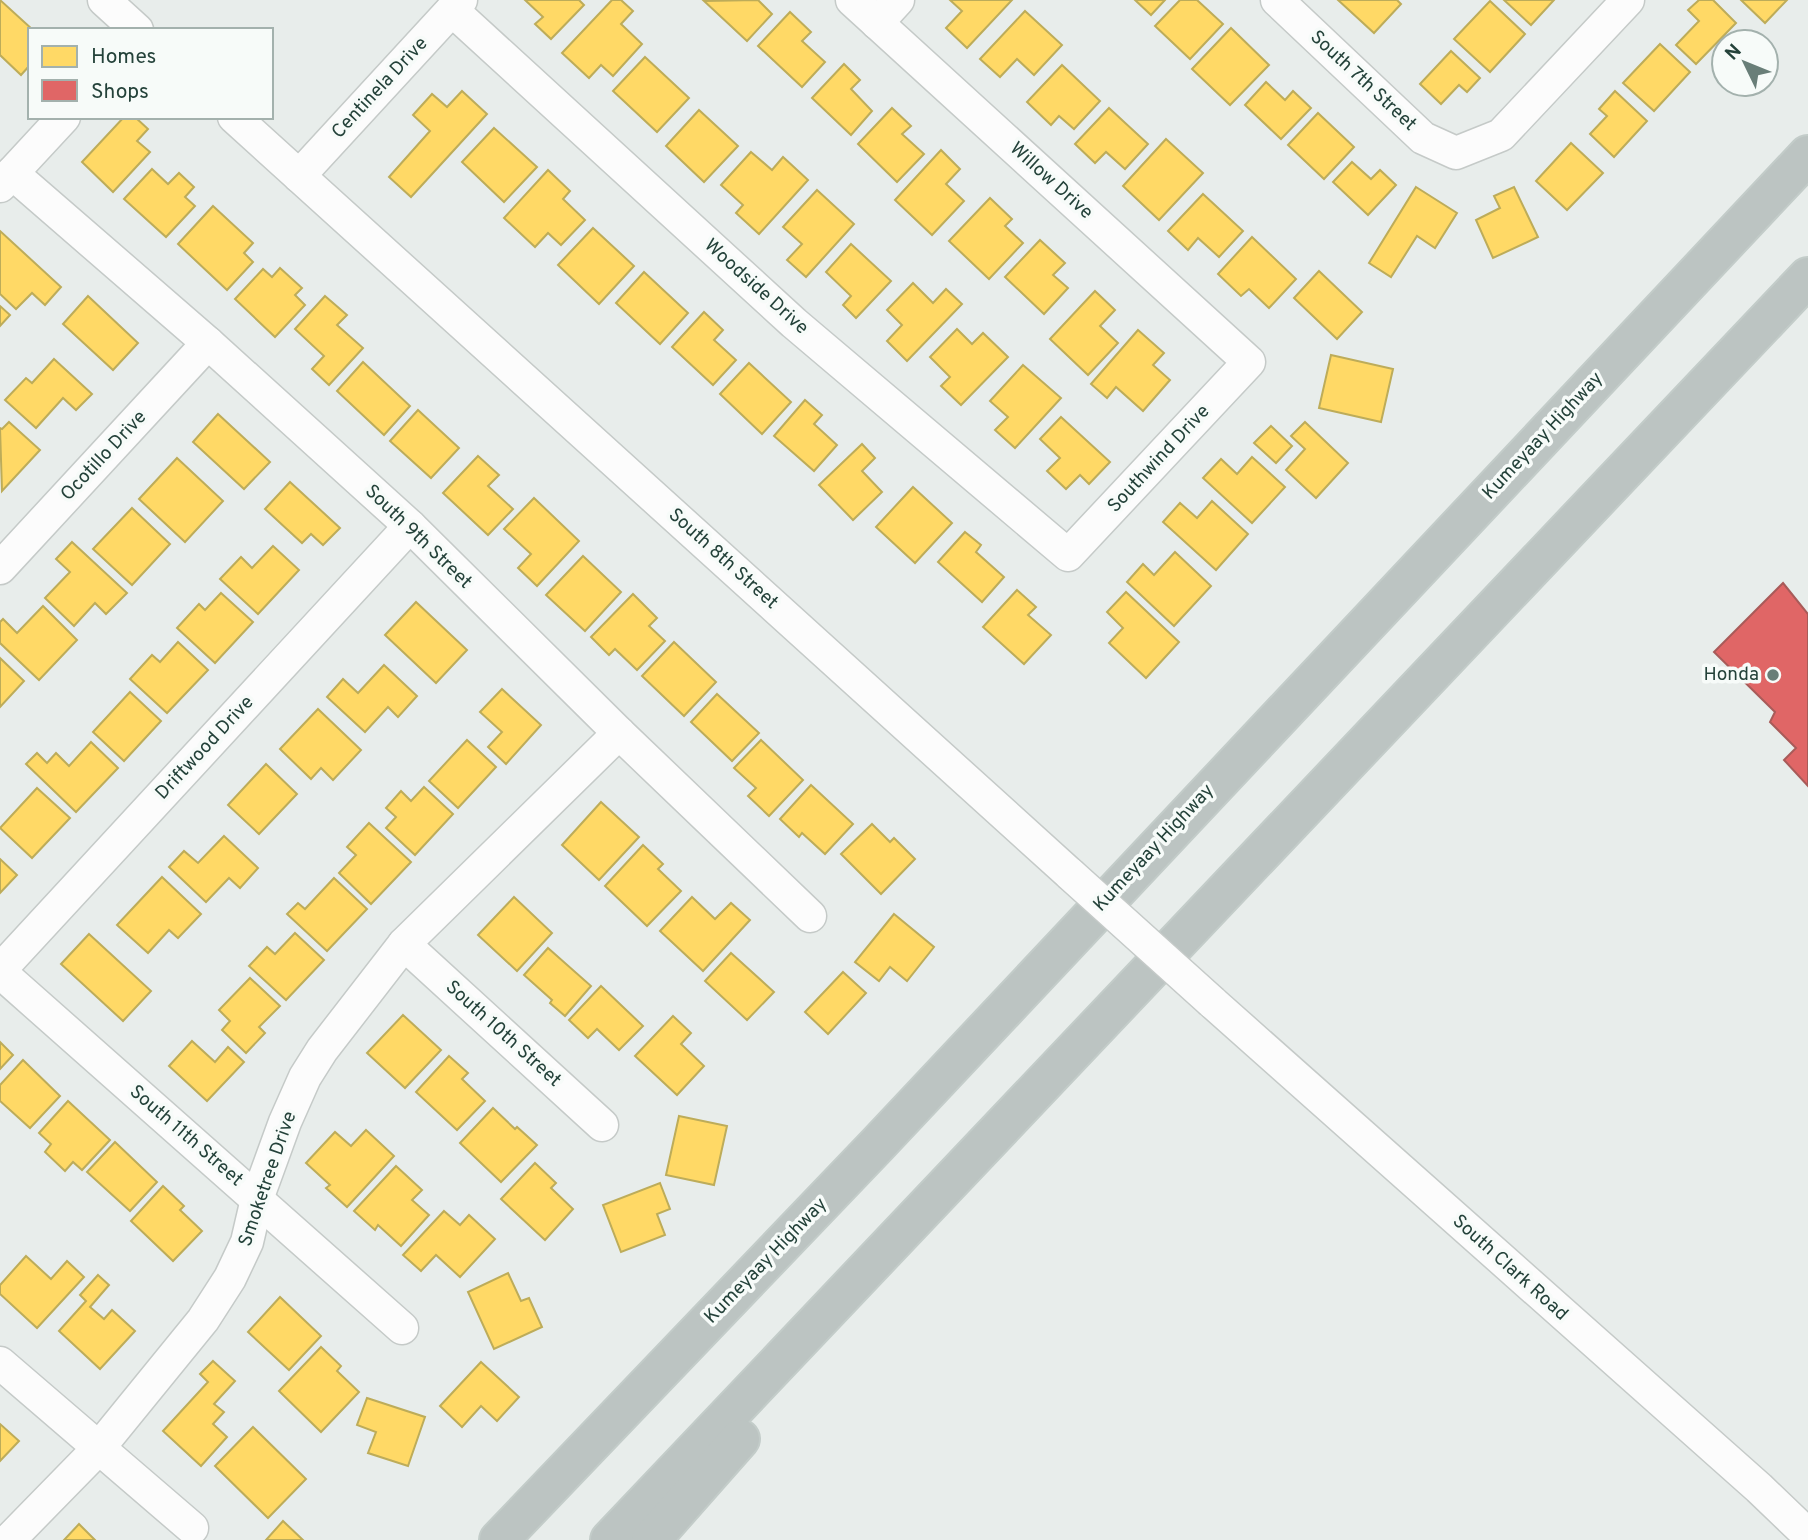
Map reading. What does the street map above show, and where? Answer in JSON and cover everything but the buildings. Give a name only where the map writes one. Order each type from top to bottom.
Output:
[{"type":"highway","name":"Kumeyaay Highway","points":[[499,1540],[878,1144],[1808,155]]},
{"type":"highway","points":[[610,1540],[1808,277]]},
{"type":"highway","points":[[651,1540],[856,1312],[897,1235]]},
{"type":"street","points":[[104,0],[135,28]]},
{"type":"street","name":"Willow Drive","points":[[852,0],[888,12],[1249,362]]},
{"type":"street","name":"South 7th Street","points":[[1277,0],[1423,138],[1456,153],[1501,135],[1628,0]]},
{"type":"street","name":"Centinela Drive","points":[[299,176],[457,5]]},
{"type":"street","name":"Woodside Drive","points":[[457,5],[794,323],[1068,555]]},
{"type":"street","points":[[6,179],[62,119]]},
{"type":"street","name":"South 8th Street","points":[[236,119],[1212,1002]]},
{"type":"street","name":"South 9th Street","points":[[6,179],[208,344],[410,526],[619,733],[810,916]]},
{"type":"street","name":"Ocotillo Drive","points":[[0,568],[208,344]]},
{"type":"street","name":"Southwind Drive","points":[[1068,555],[1249,362]]},
{"type":"street","name":"Driftwood Drive","points":[[0,971],[410,526]]},
{"type":"street","name":"Smoketree Drive","points":[[9,1540],[98,1449],[203,1320],[230,1278],[247,1242],[257,1199],[285,1122],[305,1077],[321,1050],[404,944],[619,733]]},
{"type":"street","name":"South 10th Street","points":[[404,944],[603,1125]]},
{"type":"street","name":"South 11th Street","points":[[0,971],[402,1328]]},
{"type":"street","name":"South Clark Road","points":[[1212,1002],[1759,1488],[1808,1535]]},
{"type":"street","points":[[0,1363],[192,1528]]},
{"type":"place","name":"Honda","points":[[1773,675]]}]
